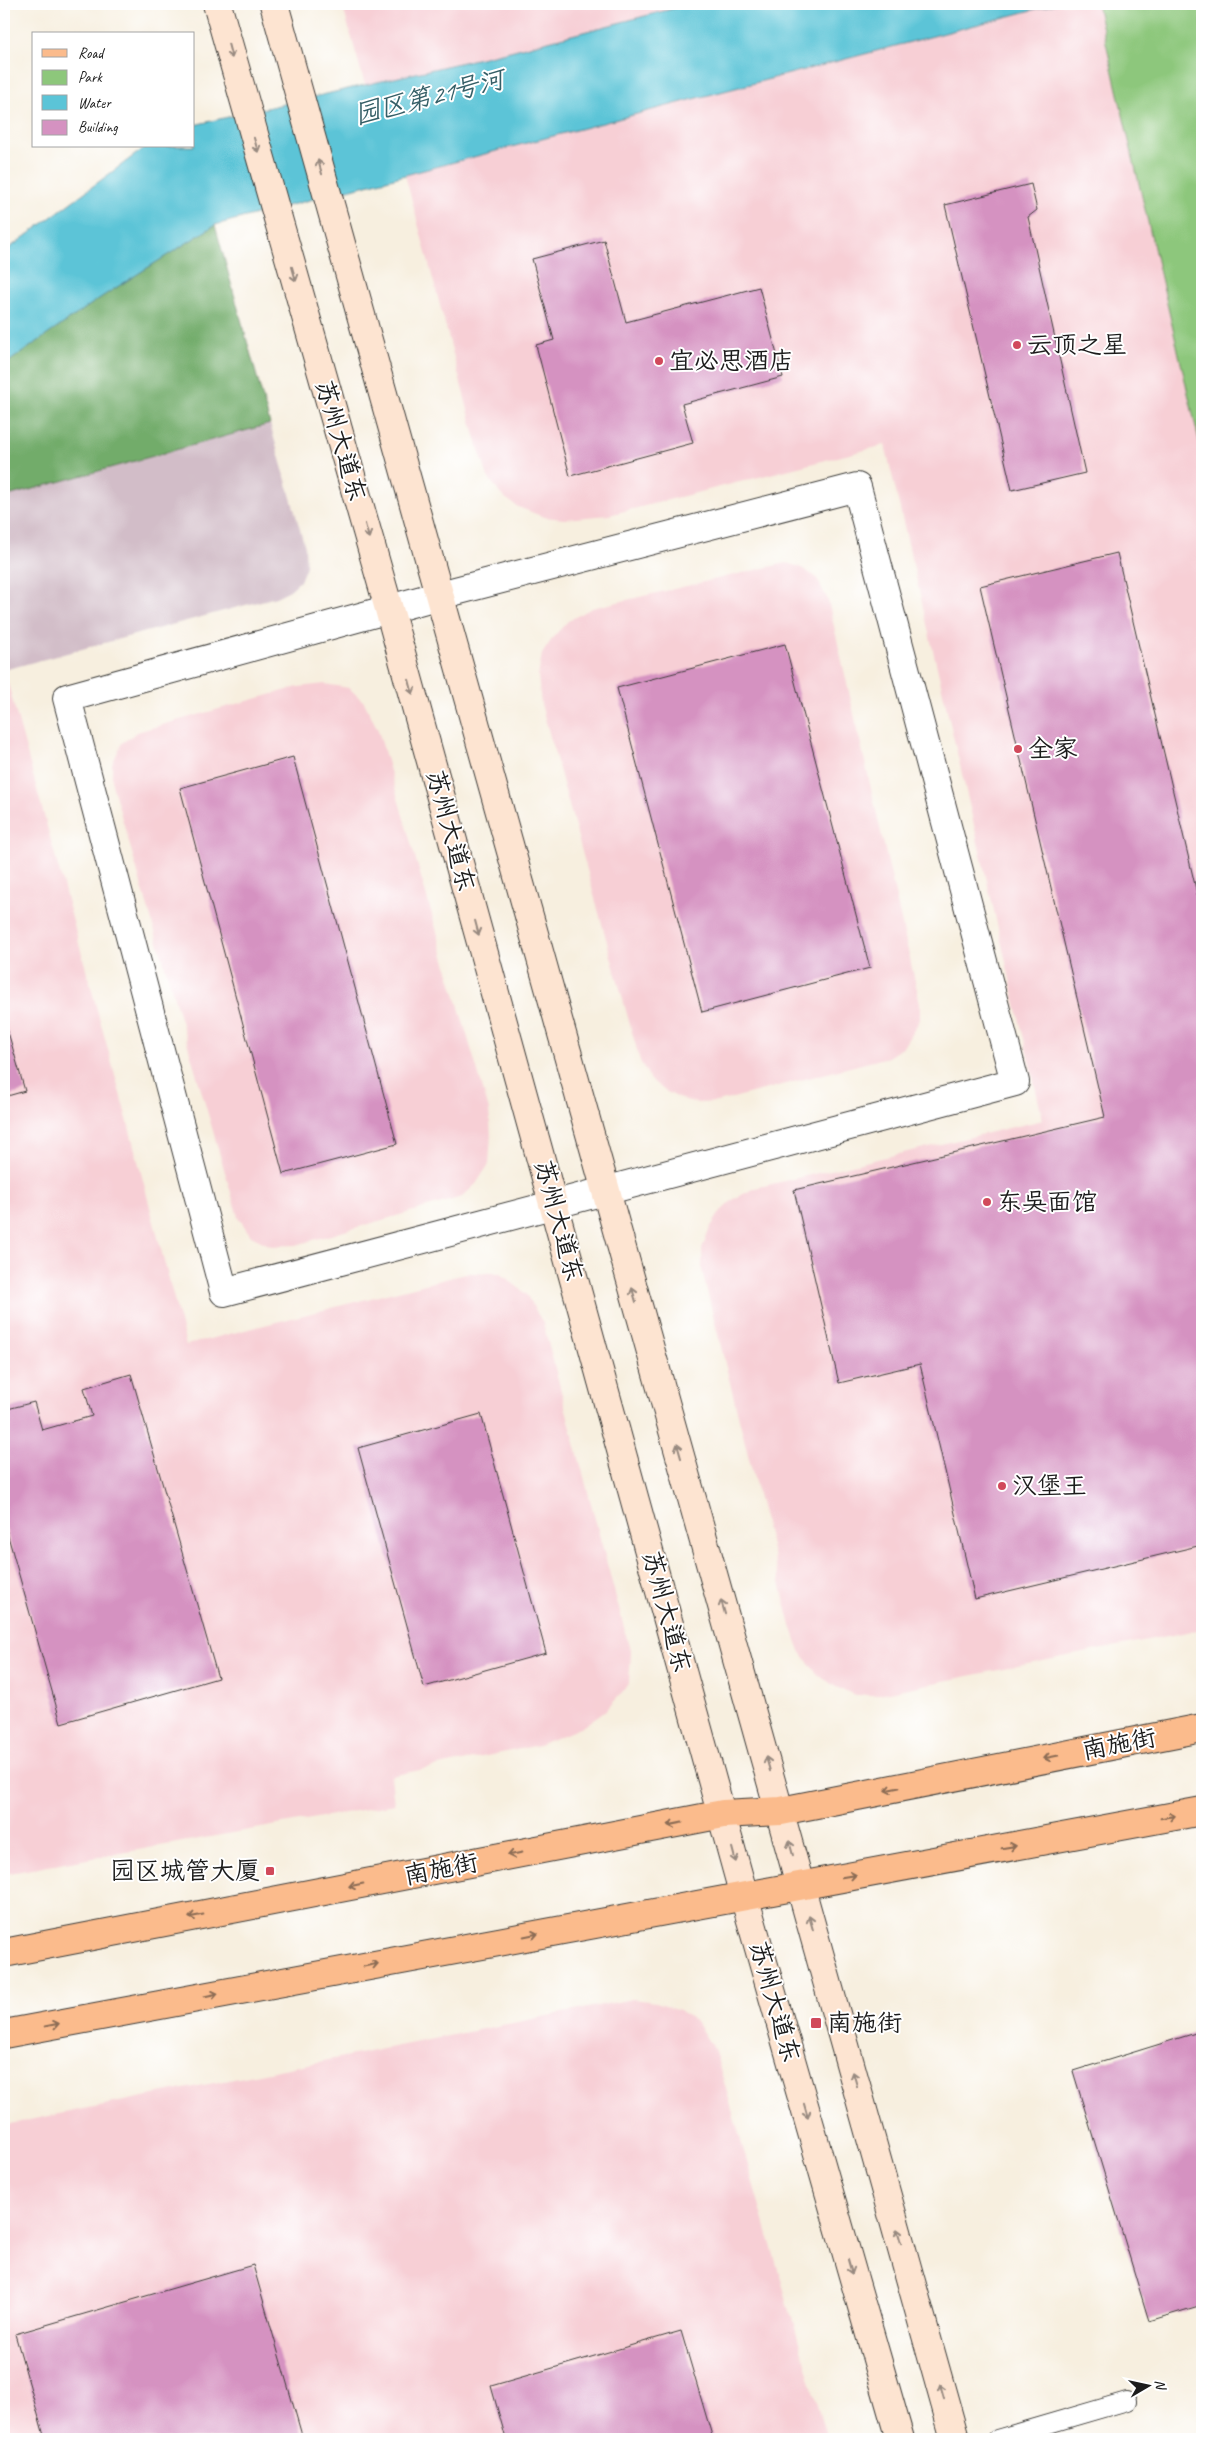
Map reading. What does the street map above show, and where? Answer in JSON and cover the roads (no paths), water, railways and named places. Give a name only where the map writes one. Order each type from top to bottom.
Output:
[{"type":"main road","name":"苏州大道东","points":[[217,4],[242,98],[389,609],[723,1814],[744,1896],[900,2439]]},
{"type":"main road","name":"苏州大道东","points":[[274,4],[604,1189],[781,1811],[955,2439]]},
{"type":"main road","name":"南施街","points":[[4,1953],[723,1814],[781,1811],[1202,1728]]},
{"type":"main road","points":[[4,2034],[1202,1811]]},
{"type":"street","points":[[857,487],[1015,1082],[604,1189],[224,1292],[67,698],[389,609],[857,487]]},
{"type":"lane","points":[[997,2439],[1127,2402]]},
{"type":"water","name":"园区第21号河","points":[[691,4],[1055,4],[215,225],[103,296],[4,365],[4,252],[144,148],[195,148],[195,125],[510,51]]},
{"type":"place","name":"云顶之星","points":[[1017,345]]},
{"type":"place","name":"宜必思酒店","points":[[659,361]]},
{"type":"place","name":"全家","points":[[1018,749]]},
{"type":"place","name":"东吴面馆","points":[[987,1202]]},
{"type":"place","name":"汉堡王","points":[[1002,1486]]},
{"type":"place","name":"园区城管大厦","points":[[270,1871]]},
{"type":"place","name":"南施街","points":[[816,2023]]}]
